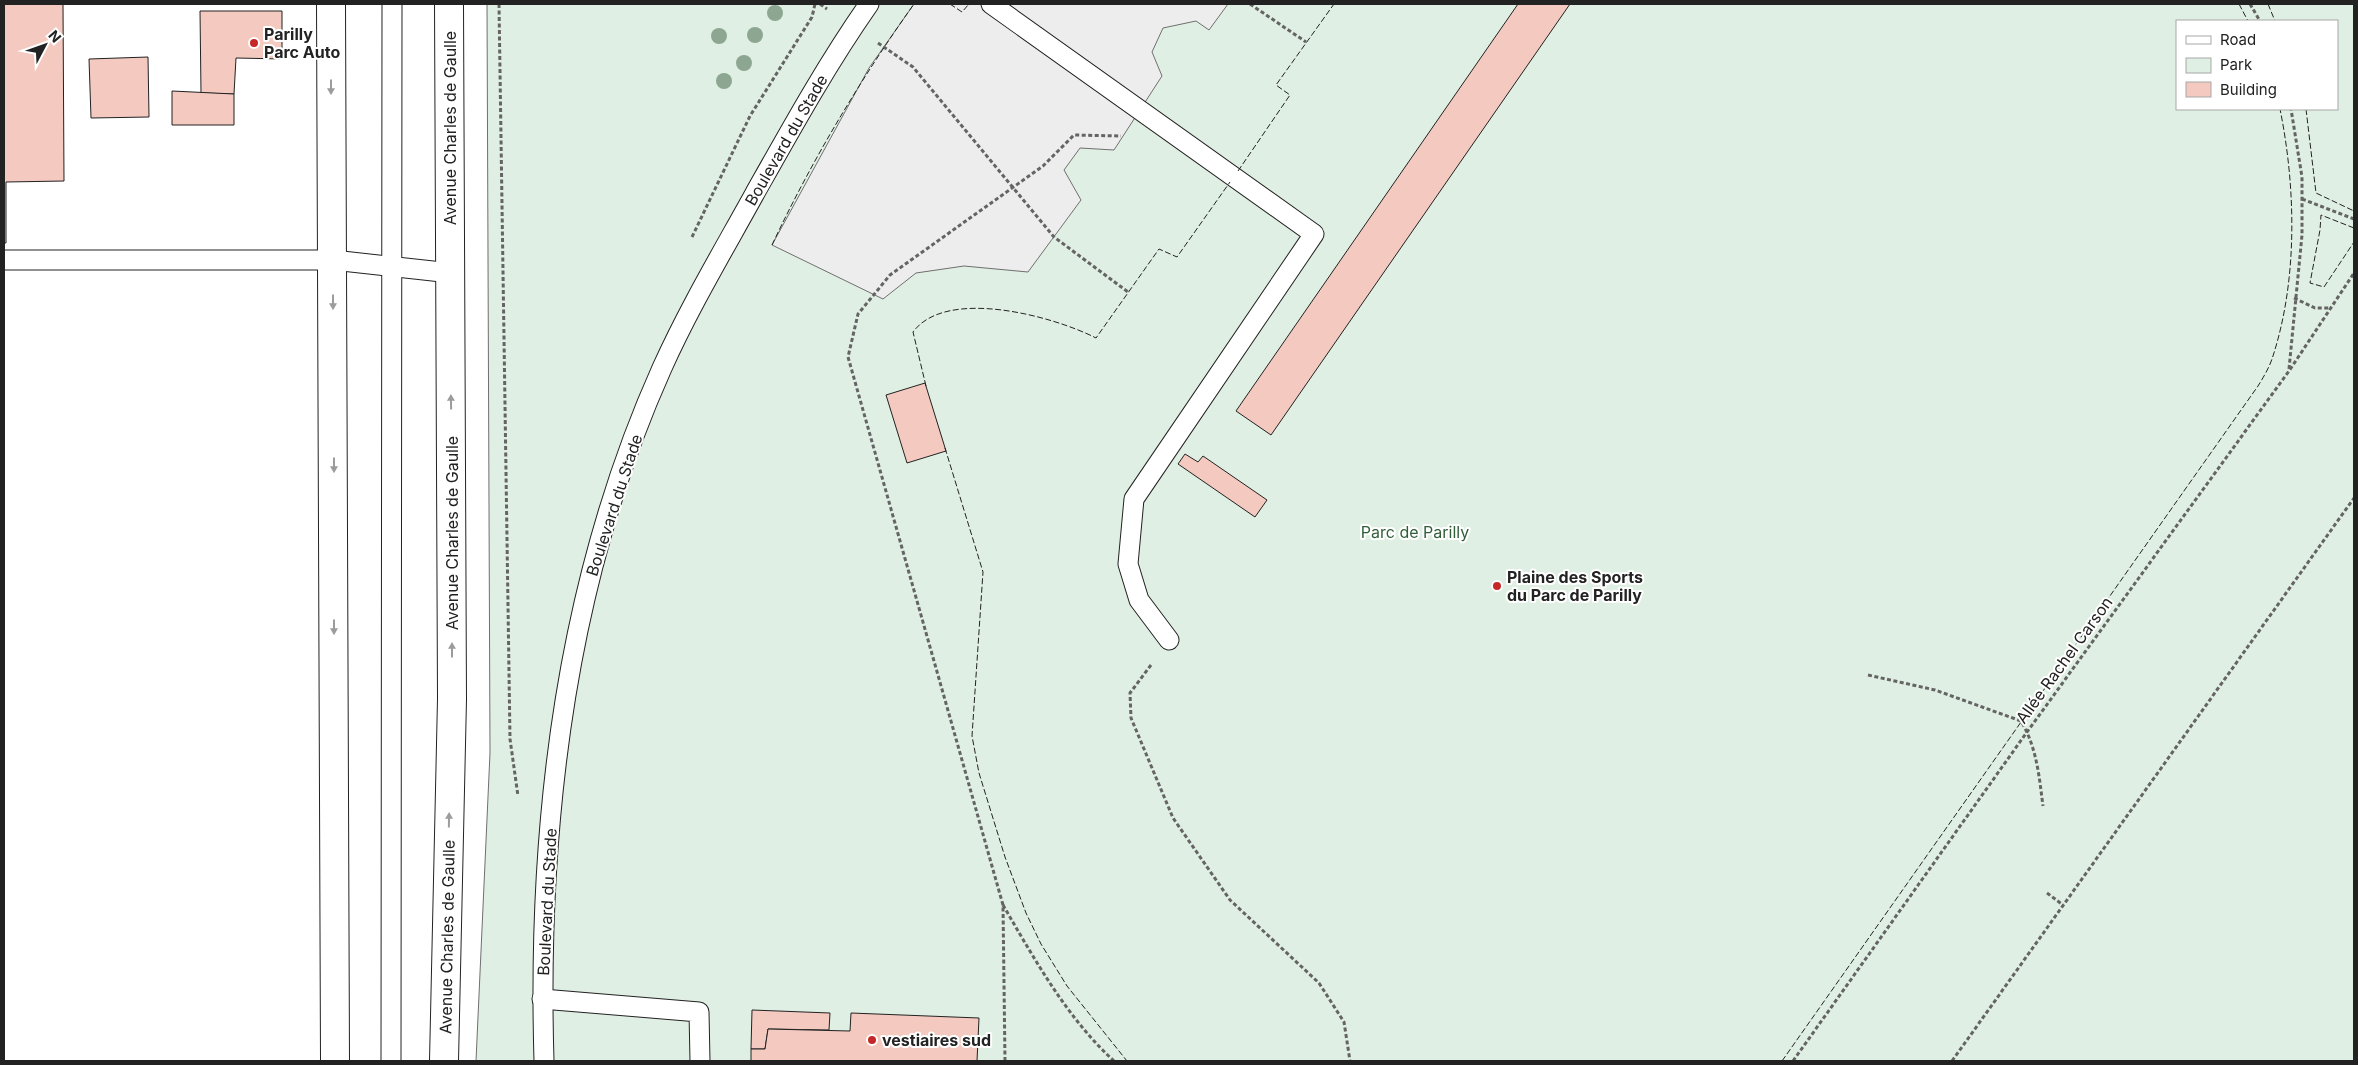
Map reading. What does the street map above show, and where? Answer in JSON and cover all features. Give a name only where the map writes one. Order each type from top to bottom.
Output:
[{"type":"main road","points":[[331,4],[335,1061]]},
{"type":"main road","name":"Avenue Charles de Gaulle","points":[[444,1061],[452,699],[449,4]]},
{"type":"lane","points":[[390,1061],[392,4]]},
{"type":"lane","name":"Boulevard du Stade","points":[[544,1061],[542,999],[546,901],[559,733],[581,612],[621,472],[662,368],[715,265],[794,124],[869,4]]},
{"type":"lane","points":[[991,4],[1314,234],[1134,498],[1128,564],[1139,600],[1168,640]]},
{"type":"lane","points":[[4,260],[333,260],[391,268],[451,273]]},
{"type":"lane","points":[[542,999],[699,1012],[700,1061]]},
{"type":"path","points":[[498,4],[510,739],[518,796]]},
{"type":"path","points":[[1250,4],[1306,42]]},
{"type":"path","points":[[2250,4],[2259,20]]},
{"type":"path","points":[[853,27],[913,67],[1054,237],[1128,292]]},
{"type":"path","points":[[2289,371],[2294,298],[2302,235],[2302,176],[2291,110]]},
{"type":"path","points":[[1114,1061],[1103,1051],[1048,982],[1003,904],[848,357],[858,314],[890,275],[1043,166],[1074,135],[1180,139]]},
{"type":"path","points":[[2302,199],[2354,219]]},
{"type":"path","name":"Allée Rachel Carson","points":[[1793,1061],[2027,732],[2289,371],[2354,273]]},
{"type":"path","points":[[2294,298],[2315,308],[2329,308]]},
{"type":"path","points":[[1952,1061],[2354,498]]},
{"type":"path","points":[[1168,640],[1130,693],[1130,710],[1131,718],[1173,818],[1230,900],[1319,983],[1344,1022],[1350,1061]]},
{"type":"path","points":[[1868,675],[1935,690],[2021,721],[2038,761],[2043,806]]},
{"type":"path","points":[[2047,893],[2063,905]]},
{"type":"path","points":[[1003,904],[1006,1061]]},
{"type":"green space","name":"Parc de Parilly","points":[[487,4],[2354,4],[2354,1061],[476,1061],[490,753]]},
{"type":"shaded area","points":[[914,4],[1228,4],[1209,30],[1196,21],[1163,28],[1152,52],[1162,76],[1114,150],[1080,148],[1064,170],[1081,200],[1028,272],[964,266],[916,273],[883,299],[772,245],[869,68]]},
{"type":"building","points":[[4,4],[63,4],[64,181],[6,182],[6,243],[4,243]]},
{"type":"building","points":[[1518,4],[1570,4],[1271,435],[1236,411]]},
{"type":"building","points":[[200,11],[282,11],[282,59],[236,58],[234,94],[201,93]]},
{"type":"building","points":[[148,57],[149,117],[91,118],[89,59]]},
{"type":"building","points":[[172,91],[234,94],[234,125],[172,125]]},
{"type":"building","points":[[925,383],[946,451],[907,463],[886,395]]},
{"type":"building","points":[[1185,454],[1198,462],[1203,456],[1267,500],[1255,517],[1178,464]]},
{"type":"building","points":[[752,1010],[830,1013],[829,1030],[768,1029],[765,1049],[751,1049]]},
{"type":"building","name":"vestiaires sud","points":[[851,1013],[979,1018],[977,1061],[751,1061],[751,1049],[765,1049],[768,1029],[850,1031]]},
{"type":"fence","points":[[772,245],[820,151],[856,91],[914,4]]},
{"type":"fence","points":[[950,4],[962,12],[969,4]]},
{"type":"fence","points":[[1238,171],[1290,95],[1276,85],[1334,4]]},
{"type":"fence","points":[[2239,4],[2247,20]]},
{"type":"fence","points":[[2268,4],[2275,20]]},
{"type":"fence","points":[[1782,1061],[2266,373],[2272,359],[2286,298],[2292,234],[2289,170],[2280,110]]},
{"type":"fence","points":[[2306,110],[2316,193],[2354,211]]},
{"type":"fence","points":[[926,386],[913,332],[929,318],[949,311],[974,308],[1001,310],[1054,321],[1096,338],[1159,249],[1177,257],[1230,182]]},
{"type":"fence","points":[[2354,228],[2321,215],[2310,283],[2324,287],[2354,242]]},
{"type":"fence","points":[[945,448],[983,572],[972,736],[979,773],[1005,857],[1026,913],[1041,944],[1067,986],[1127,1061]]},
{"type":"place","name":"Parilly Parc Auto","points":[[254,43]]},
{"type":"place","name":"Plaine des Sports du Parc de Parilly","points":[[1497,586]]},
{"type":"place","name":"vestiaires sud","points":[[872,1040]]}]
